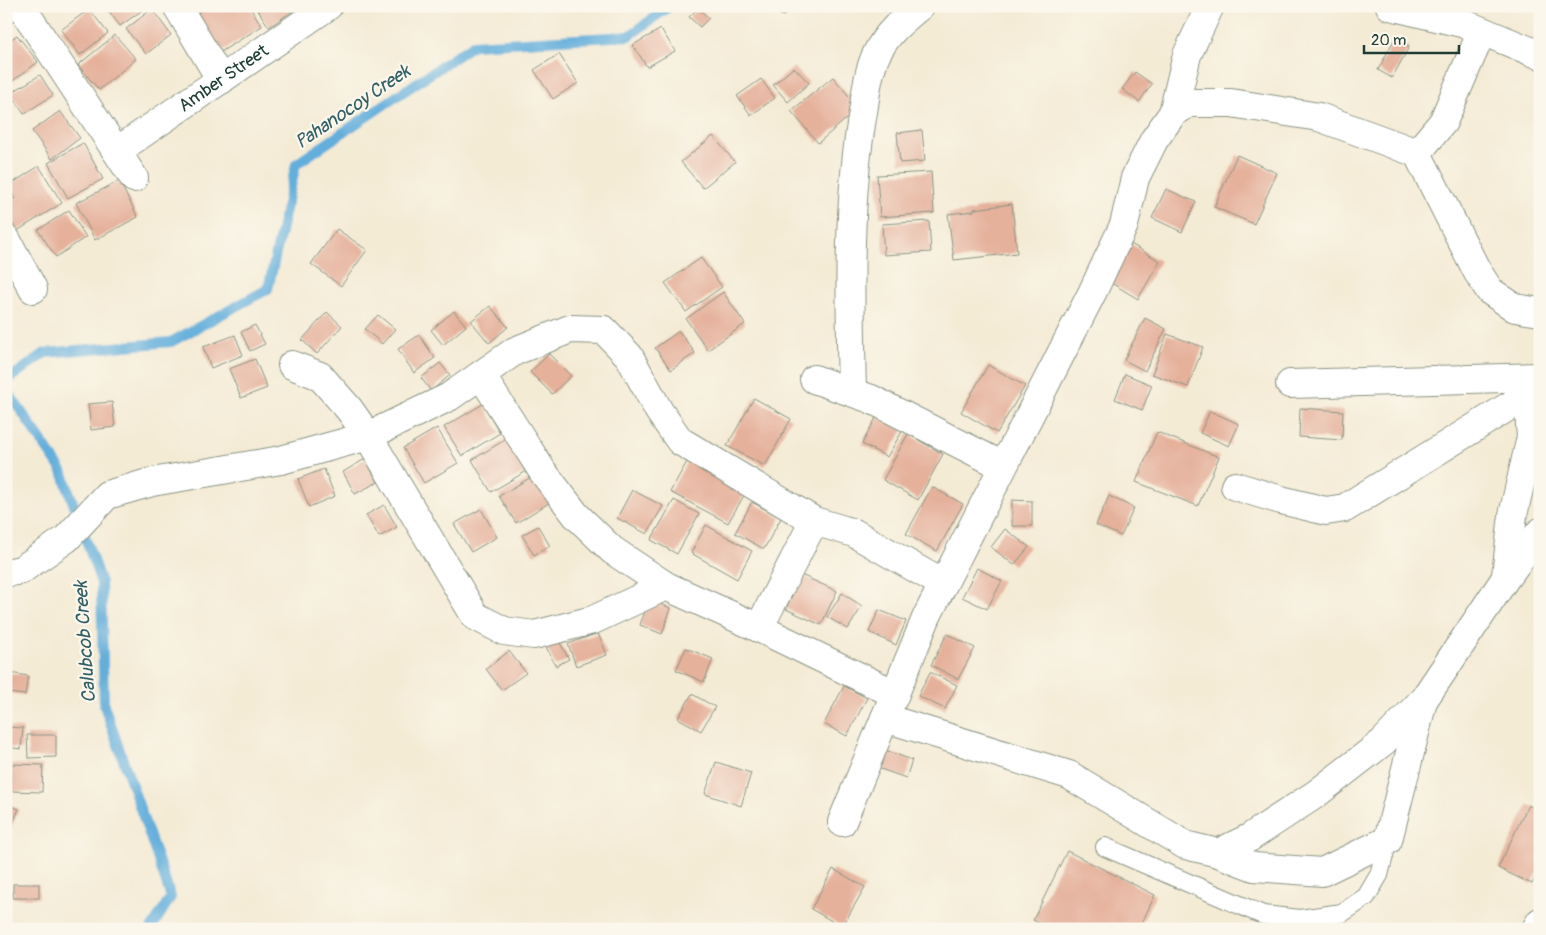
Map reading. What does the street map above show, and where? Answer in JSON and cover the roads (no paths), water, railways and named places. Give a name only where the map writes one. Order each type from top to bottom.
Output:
[{"type":"street","points":[[21,6],[134,178]]},
{"type":"street","points":[[177,6],[221,80]]},
{"type":"street","name":"Amber Street","points":[[117,151],[328,6]]},
{"type":"street","points":[[852,392],[849,287],[856,151],[868,80],[876,55],[890,31],[920,6]]},
{"type":"street","points":[[842,822],[927,616],[1092,293],[1124,225],[1135,178],[1154,140],[1173,113],[1187,55],[1210,6]]},
{"type":"street","points":[[1390,6],[1465,24],[1540,55]]},
{"type":"street","points":[[1417,153],[1443,122],[1482,32]]},
{"type":"street","points":[[1173,113],[1189,103],[1231,103],[1319,117],[1417,153],[1477,271],[1490,291],[1515,308],[1540,312]]},
{"type":"street","points":[[6,239],[32,289]]},
{"type":"street","points":[[6,572],[21,570],[66,539],[107,495],[152,482],[281,460],[368,436],[449,397],[515,352],[570,329],[604,330],[629,356],[680,441],[814,521],[854,533],[943,584]]},
{"type":"street","points":[[292,365],[320,376],[349,409],[368,436],[475,616],[504,631],[534,635],[593,620],[666,586]]},
{"type":"street","points":[[481,375],[543,472],[576,515],[612,550],[666,586],[759,628],[890,706],[1069,775],[1185,846],[1218,853],[1254,867],[1322,872],[1388,840],[1424,699]]},
{"type":"street","points":[[814,379],[871,399],[1003,466]]},
{"type":"street","points":[[1290,384],[1535,384]]},
{"type":"street","points":[[1235,486],[1326,511],[1345,508],[1535,384]]},
{"type":"street","points":[[1506,579],[1513,515],[1530,437],[1530,412],[1535,384]]},
{"type":"street","points":[[759,628],[814,521]]},
{"type":"street","points":[[1218,853],[1249,838],[1316,794],[1383,742],[1424,699],[1540,532]]},
{"type":"street","points":[[1536,929],[1540,922]]},
{"type":"lane","points":[[1330,929],[1342,914],[1366,897],[1379,875],[1388,840]]},
{"type":"lane","points":[[1105,847],[1264,915],[1300,919],[1342,914]]},
{"type":"waterway","name":"Pahanocoy Creek","points":[[6,381],[45,353],[171,342],[268,289],[296,164],[473,45],[629,36],[670,6]]},
{"type":"waterway","name":"Calubcob Creek","points":[[6,389],[62,471],[101,583],[104,705],[171,897],[151,929]]}]
